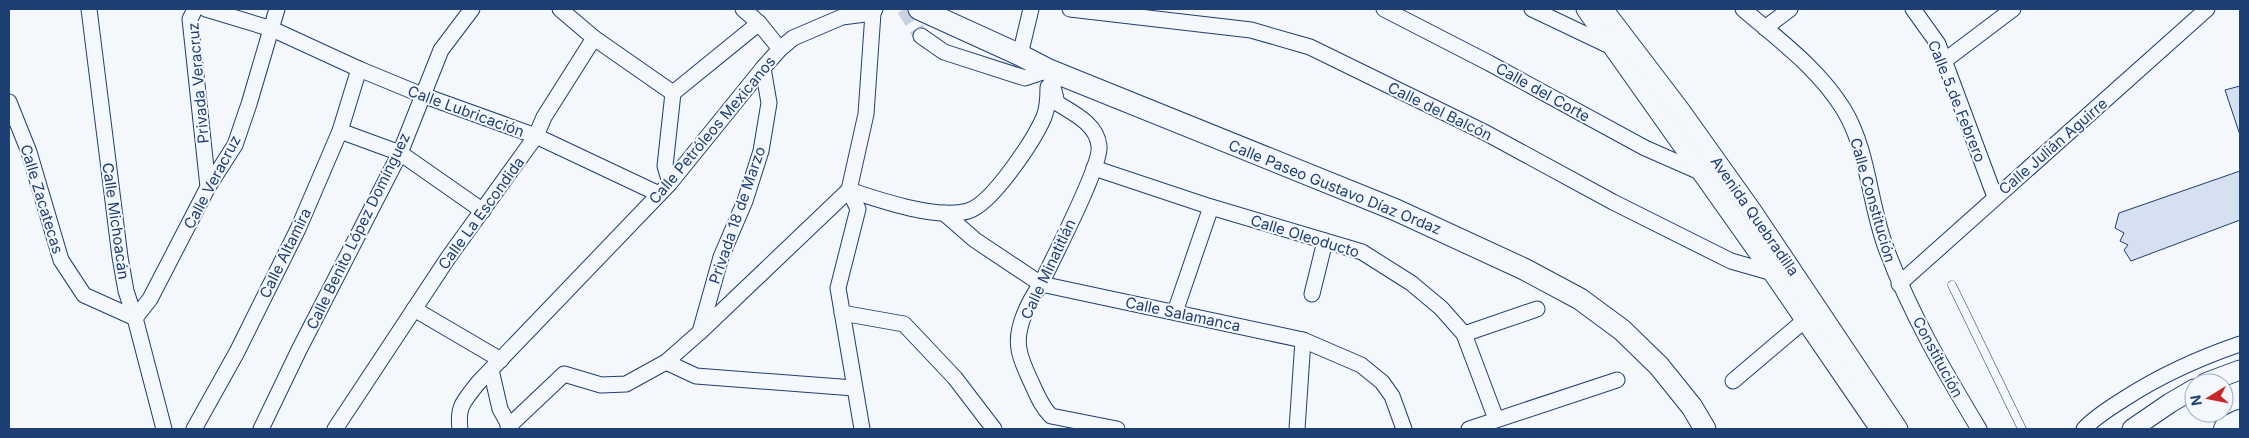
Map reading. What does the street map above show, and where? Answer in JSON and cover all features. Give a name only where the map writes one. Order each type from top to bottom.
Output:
[{"type":"main road","name":"Calle Paseo Gustavo Díaz Ordaz","points":[[919,9],[1049,70],[1396,210],[1524,269],[1580,299],[1622,330],[1659,366],[1692,407],[1705,429]]},
{"type":"main road","points":[[2226,429],[2240,422]]},
{"type":"street","name":"Calle Michoacán","points":[[89,9],[120,257],[126,291],[135,318],[164,429]]},
{"type":"street","name":"Privada Veracruz","points":[[195,9],[190,19],[208,187]]},
{"type":"street","name":"Privada Veracruz","points":[[206,9],[272,29]]},
{"type":"street","name":"Calle Veracruz","points":[[135,318],[150,299],[208,187],[235,145],[277,9]]},
{"type":"street","name":"Calle Benito López Domínguez","points":[[261,429],[299,350],[400,153],[441,50],[472,9]]},
{"type":"street","points":[[560,9],[594,38],[673,93]]},
{"type":"street","points":[[743,9],[759,23],[780,49]]},
{"type":"street","points":[[1020,55],[1031,9]]},
{"type":"street","name":"Calle del Balcón","points":[[1070,9],[1251,30],[1310,47],[1486,133],[1613,202],[1731,261],[1781,268]]},
{"type":"street","name":"Calle del Corte","points":[[1384,9],[1490,63],[1646,148],[1702,173]]},
{"type":"street","points":[[1532,9],[1614,48]]},
{"type":"street","name":"Avenida Quebradilla","points":[[1586,9],[1702,173],[1781,268]]},
{"type":"street","name":"Avenida Quebradilla","points":[[1602,9],[1680,110],[1812,314],[1898,429]]},
{"type":"street","name":"Calle Constitución","points":[[1743,9],[1783,42],[1819,77],[1844,110],[1860,146],[1885,245],[1900,284]]},
{"type":"street","points":[[1765,28],[1790,9]]},
{"type":"street","name":"Calle 5 de Febrero","points":[[1912,9],[1938,44],[1995,197]]},
{"type":"street","points":[[1944,61],[2014,9]]},
{"type":"street","name":"Calle Julián Aguirre","points":[[1900,284],[2207,9]]},
{"type":"street","points":[[414,309],[496,365],[500,408],[510,428],[564,374],[601,385],[626,384],[666,362],[849,190],[866,114],[874,11]]},
{"type":"street","name":"Calle Petróleos Mexicanos","points":[[459,422],[461,405],[496,365],[670,183],[780,49],[793,38],[842,17],[874,11]]},
{"type":"street","points":[[670,183],[664,166],[673,93],[759,23]]},
{"type":"street","name":"Calle Lubricación","points":[[272,29],[359,69],[422,95],[536,136],[659,194]]},
{"type":"street","points":[[849,190],[907,207],[944,213],[970,211],[987,197],[1016,166],[1044,117],[1047,105],[1049,70],[1025,78],[944,52],[922,36]]},
{"type":"street","name":"Calle La Escondida","points":[[335,429],[448,258],[536,136],[544,117],[594,38]]},
{"type":"street","name":"Privada 18 de Marzo","points":[[700,332],[721,258],[745,201],[762,151],[769,103],[763,68]]},
{"type":"street","name":"Calle Altamira","points":[[194,429],[237,352],[298,229],[340,131],[359,69]]},
{"type":"street","name":"Calle Minatitlán","points":[[1049,70],[1057,103],[1084,120],[1098,140],[1100,147],[1094,168],[1041,284],[1032,298],[1020,332],[1019,349],[1027,374],[1045,410],[1051,416],[1117,429]]},
{"type":"street","name":"Calle Zacatecas","points":[[9,102],[30,152],[61,260],[84,295],[135,318]]},
{"type":"street","points":[[340,131],[400,153],[483,211]]},
{"type":"street","name":"Calle Oleoducto","points":[[1094,168],[1212,207],[1362,252],[1410,283],[1441,308],[1464,334],[1496,419]]},
{"type":"street","points":[[849,190],[858,209],[839,281],[842,313],[862,429]]},
{"type":"street","points":[[1175,312],[1212,207]]},
{"type":"street","name":"Calle Salamanca","points":[[944,213],[974,240],[1041,284],[1303,340],[1361,365],[1382,382],[1392,396],[1404,429]]},
{"type":"street","points":[[1312,294],[1325,241]]},
{"type":"street","name":"Constitución","points":[[1900,284],[1951,382],[1979,429]]},
{"type":"street","points":[[1464,334],[1537,309]]},
{"type":"street","points":[[842,313],[904,324],[955,378],[994,429]]},
{"type":"street","points":[[1733,381],[1812,314]]},
{"type":"street","name":"Avenida Quebradilla","points":[[1812,314],[1880,429]]},
{"type":"street","points":[[1297,429],[1303,340]]},
{"type":"street","points":[[2084,429],[2105,412],[2151,381],[2197,358],[2240,344]]},
{"type":"street","points":[[666,362],[696,376],[854,388]]},
{"type":"street","points":[[1469,429],[1617,380]]},
{"type":"street","points":[[2132,429],[2184,395]]},
{"type":"lane","points":[[1952,284],[2022,429]]},
{"type":"building","points":[[2240,86],[2240,135],[2225,90]]},
{"type":"building","points":[[2240,171],[2240,220],[2131,261],[2124,250],[2128,245],[2120,241],[2124,233],[2115,228],[2119,213]]},
{"type":"tunnel","points":[[904,9],[921,36]]}]
